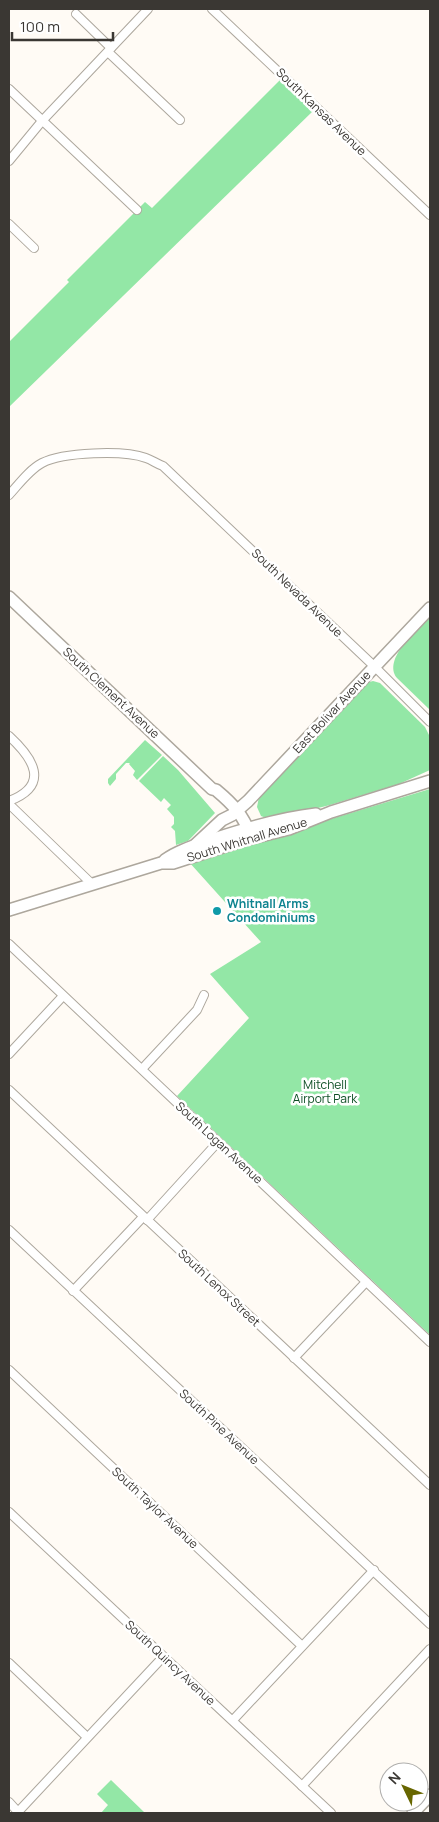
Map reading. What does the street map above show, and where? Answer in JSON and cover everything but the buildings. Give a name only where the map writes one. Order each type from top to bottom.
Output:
[{"type":"street","points":[[9,161],[42,121],[148,9]]},
{"type":"street","name":"South Kansas Avenue","points":[[212,9],[430,215]]},
{"type":"street","points":[[76,14],[180,120]]},
{"type":"street","points":[[9,89],[137,210]]},
{"type":"street","points":[[9,224],[34,248]]},
{"type":"street","name":"South Nevada Avenue","points":[[9,495],[30,472],[42,463],[60,457],[124,453],[145,458],[163,466],[375,667],[430,722]]},
{"type":"street","name":"South Clement Avenue","points":[[9,598],[212,789],[212,793],[235,812],[247,834]]},
{"type":"street","name":"East Bolivar Avenue","points":[[194,846],[222,820],[235,812],[430,608]]},
{"type":"street","points":[[9,736],[27,754],[34,774],[30,788],[9,803],[92,884]]},
{"type":"street","name":"South Whitnall Avenue","points":[[161,863],[172,855],[194,846],[247,834],[289,829],[331,812],[430,781]]},
{"type":"street","name":"South Whitnall Avenue","points":[[9,910],[161,863],[173,863],[247,834]]},
{"type":"street","name":"South Logan Avenue","points":[[9,944],[430,1342]]},
{"type":"street","points":[[9,1054],[63,996]]},
{"type":"street","points":[[142,1069],[197,1010],[204,996]]},
{"type":"street","name":"South Lenox Street","points":[[9,1090],[430,1485]]},
{"type":"street","points":[[73,1291],[218,1142]]},
{"type":"street","name":"South Pine Avenue","points":[[9,1230],[430,1624]]},
{"type":"street","points":[[294,1358],[366,1282]]},
{"type":"street","name":"South Taylor Avenue","points":[[9,1370],[302,1646]]},
{"type":"street","name":"South Quincy Avenue","points":[[9,1512],[331,1813]]},
{"type":"street","points":[[233,1720],[374,1570]]},
{"type":"street","points":[[302,1786],[430,1649]]},
{"type":"street","points":[[9,1802],[18,1812],[163,1656]]},
{"type":"street","points":[[9,1664],[87,1737]]},
{"type":"street","points":[[413,1813],[430,1795]]},
{"type":"green space","points":[[280,80],[313,111],[9,407],[9,342],[69,282],[67,280],[145,202],[152,208]]},
{"type":"green space","points":[[430,616],[430,710],[397,678],[394,662],[410,636]]},
{"type":"green space","points":[[373,681],[380,683],[425,727],[430,737],[430,770],[399,784],[330,805],[271,820],[261,816],[257,807],[259,797],[366,683]]},
{"type":"green space","points":[[145,740],[162,755],[137,780],[133,775],[135,771],[130,763],[126,763],[116,774],[116,779],[110,786],[108,779]]},
{"type":"green space","points":[[163,756],[178,770],[215,813],[188,841],[176,845],[175,831],[171,827],[174,824],[174,817],[167,809],[171,805],[164,798],[161,802],[139,781]]},
{"type":"green space","name":"Mitchell Airport Park","points":[[430,789],[430,1335],[177,1096],[249,1018],[210,974],[261,942],[189,862]]},
{"type":"green space","points":[[111,1780],[145,1813],[101,1813],[108,1805],[97,1794]]},
{"type":"place","name":"Whitnall Arms Condominiums","points":[[217,911]]}]
